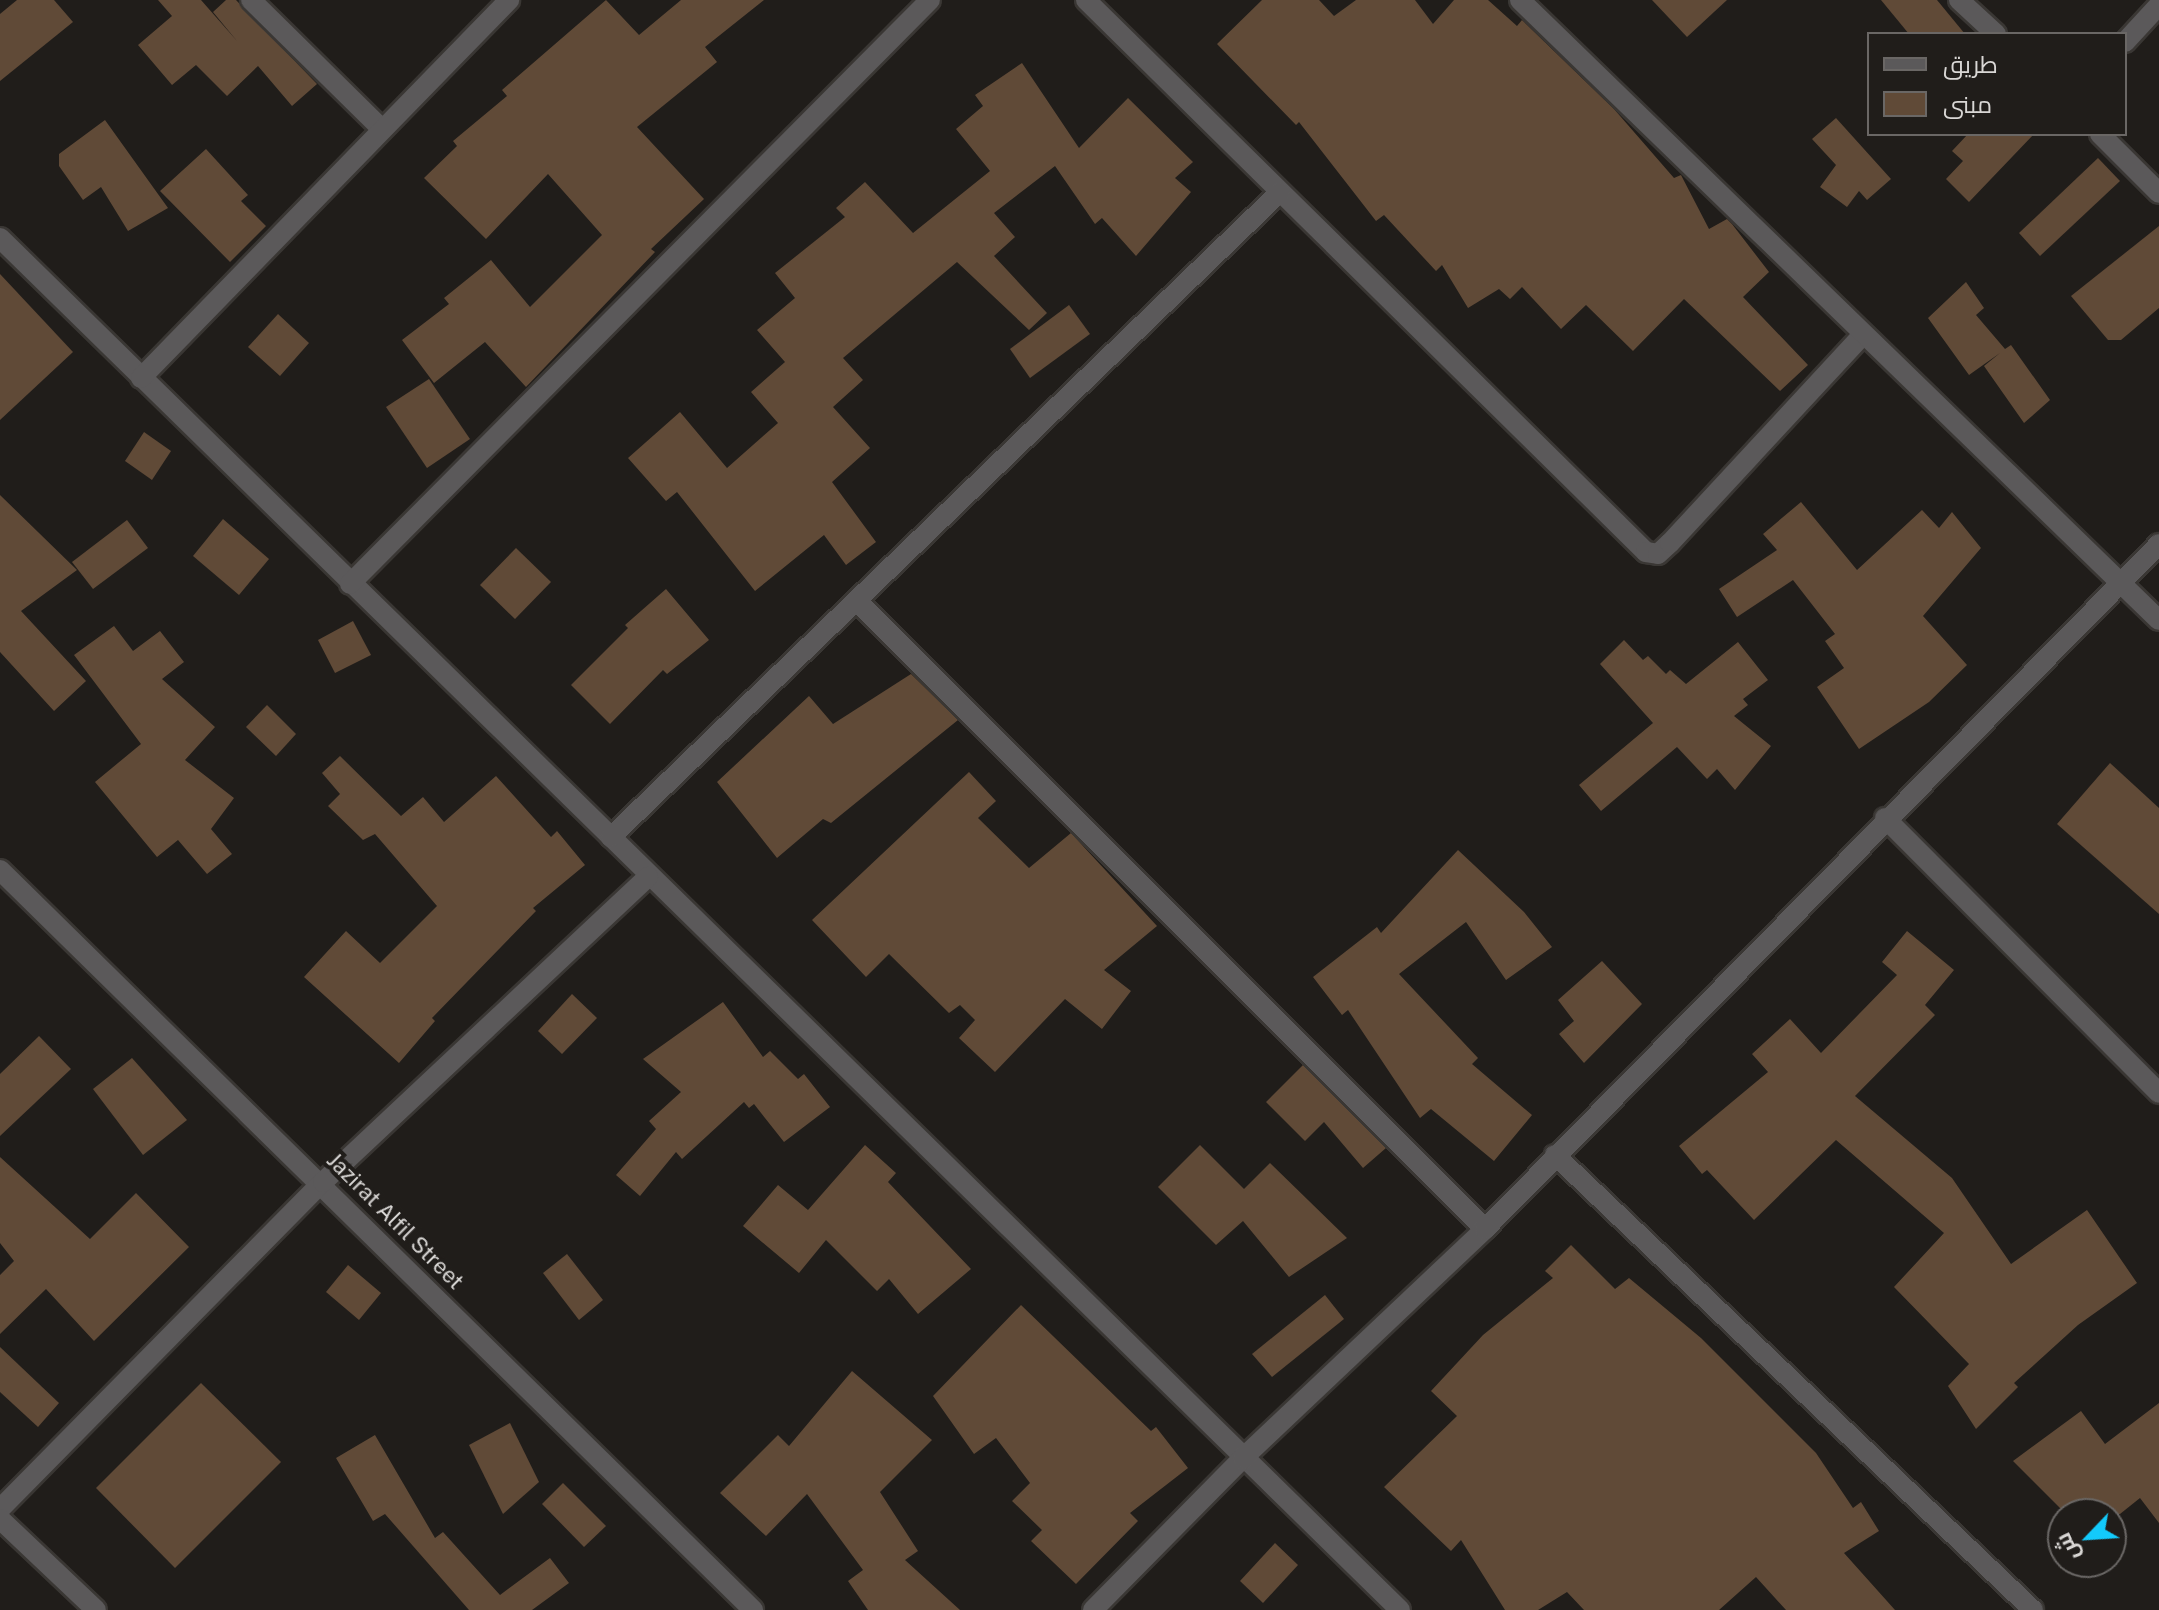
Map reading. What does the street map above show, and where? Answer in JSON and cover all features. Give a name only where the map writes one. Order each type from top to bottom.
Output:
[{"type":"street","points":[[251,0],[380,127]]},
{"type":"street","points":[[141,378],[380,127],[509,0]]},
{"type":"street","points":[[350,584],[930,0]]},
{"type":"street","points":[[1086,0],[1646,552],[1658,554],[1670,543],[1862,336]]},
{"type":"street","points":[[1520,0],[1862,336],[2159,620]]},
{"type":"street","points":[[1959,0],[1994,32]]},
{"type":"street","points":[[2127,40],[2159,5]]},
{"type":"street","points":[[2102,136],[2159,193]]},
{"type":"street","points":[[611,837],[859,603],[1280,192]]},
{"type":"street","points":[[0,238],[611,837],[648,877],[1400,1610]]},
{"type":"street","points":[[1093,1610],[1243,1458],[1485,1229],[1885,818],[2159,544]]},
{"type":"street","points":[[859,603],[1485,1229]]},
{"type":"street","points":[[1885,818],[2159,1093]]},
{"type":"street","name":"Jazirat Alfil Street","points":[[0,870],[323,1182],[753,1610]]},
{"type":"street","points":[[0,1509],[323,1182],[648,877]]},
{"type":"street","points":[[1555,1155],[2033,1610]]},
{"type":"street","points":[[0,1519],[96,1610]]},
{"type":"building","points":[[17,0],[54,0],[73,22],[0,81],[0,14]]},
{"type":"building","points":[[158,0],[201,0],[237,41],[213,12],[226,0],[236,0],[317,84],[292,106],[258,66],[227,96],[196,65],[172,85],[138,45],[172,16]]},
{"type":"building","points":[[606,0],[639,35],[681,0],[764,0],[705,47],[717,62],[637,127],[704,199],[651,249],[655,252],[526,387],[485,342],[434,383],[402,340],[449,304],[444,298],[491,260],[530,307],[602,235],[548,174],[486,239],[424,178],[457,146],[453,141],[507,96],[502,90]]},
{"type":"building","points":[[1262,0],[1319,0],[1334,16],[1356,0],[1415,0],[1433,24],[1454,0],[1488,0],[1517,26],[1522,20],[1614,109],[1674,178],[1681,175],[1709,229],[1727,219],[1732,224],[1769,272],[1743,297],[1808,365],[1780,391],[1684,299],[1633,351],[1586,305],[1561,329],[1522,287],[1510,299],[1499,289],[1468,308],[1442,265],[1436,271],[1384,215],[1376,221],[1299,122],[1296,125],[1217,44]]},
{"type":"building","points":[[1652,0],[1727,0],[1687,37]]},
{"type":"building","points":[[1881,0],[1937,0],[1963,32],[1907,32]]},
{"type":"building","points":[[1022,63],[1079,148],[1128,98],[1193,162],[1175,178],[1191,192],[1136,256],[1102,218],[1095,224],[1055,166],[994,213],[1015,237],[994,256],[1047,313],[1029,330],[957,262],[843,358],[863,380],[833,407],[870,448],[832,482],[876,542],[846,565],[824,535],[755,591],[677,492],[666,501],[628,458],[680,412],[727,468],[778,423],[751,392],[785,362],[757,330],[795,298],[775,273],[845,217],[836,208],[865,182],[913,233],[990,171],[956,129],[983,106],[975,95]]},
{"type":"building","points":[[1836,118],[1891,179],[1867,200],[1859,191],[1847,207],[1820,187],[1836,165],[1812,139]]},
{"type":"building","points":[[105,120],[168,208],[128,231],[101,187],[83,200],[59,166],[59,154]]},
{"type":"building","points":[[1966,136],[2032,136],[1969,202],[1946,179],[1963,161],[1952,151]]},
{"type":"building","points":[[206,149],[248,195],[241,201],[266,226],[230,262],[160,191]]},
{"type":"building","points":[[2098,158],[2120,181],[2040,256],[2019,233]]},
{"type":"building","points":[[2159,226],[2159,308],[2121,340],[2108,340],[2071,296]]},
{"type":"building","points":[[0,274],[73,352],[0,420]]},
{"type":"building","points":[[1966,282],[1984,308],[1976,315],[2005,349],[2011,345],[2050,400],[2024,423],[1984,366],[2000,353],[1969,375],[1928,318]]},
{"type":"building","points":[[1069,305],[1090,334],[1030,378],[1010,349]]},
{"type":"building","points":[[278,314],[309,343],[280,376],[248,347]]},
{"type":"building","points":[[429,379],[470,439],[427,468],[386,407]]},
{"type":"building","points":[[144,432],[171,451],[152,480],[125,461]]},
{"type":"building","points":[[0,495],[77,570],[21,611],[86,681],[54,711],[0,652]]},
{"type":"building","points":[[1801,502],[1857,570],[1922,510],[1939,528],[1952,512],[1981,548],[1923,616],[1967,665],[1929,702],[1859,749],[1817,687],[1844,668],[1825,641],[1835,634],[1793,580],[1737,617],[1719,589],[1777,550],[1763,534]]},
{"type":"building","points":[[223,519],[269,559],[239,595],[193,556]]},
{"type":"building","points":[[127,520],[148,548],[93,589],[72,562]]},
{"type":"building","points":[[516,548],[551,582],[515,619],[480,585]]},
{"type":"building","points":[[666,589],[709,640],[667,674],[663,670],[610,724],[571,685],[628,628],[625,625]]},
{"type":"building","points":[[353,621],[371,655],[335,673],[318,640]]},
{"type":"building","points":[[114,626],[133,651],[160,631],[184,662],[162,679],[215,727],[185,760],[234,798],[211,829],[232,854],[207,874],[178,840],[157,857],[95,782],[141,744],[74,655]]},
{"type":"building","points":[[1624,640],[1643,660],[1648,656],[1666,674],[1670,670],[1686,684],[1738,642],[1768,680],[1743,699],[1748,705],[1734,716],[1771,746],[1735,790],[1717,769],[1707,779],[1677,747],[1601,811],[1579,785],[1653,723],[1600,664]]},
{"type":"building","points":[[911,674],[958,720],[831,823],[823,819],[777,858],[717,782],[809,696],[833,724]]},
{"type":"building","points":[[267,705],[296,734],[276,756],[246,727]]},
{"type":"building","points":[[340,756],[401,816],[423,797],[444,822],[496,776],[551,837],[557,831],[585,865],[533,908],[536,911],[432,1018],[435,1021],[399,1063],[304,977],[346,931],[380,963],[437,906],[375,834],[363,840],[328,806],[340,794],[322,773]]},
{"type":"building","points":[[2110,763],[2159,808],[2159,914],[2057,824]]},
{"type":"building","points":[[969,772],[996,801],[978,818],[1029,868],[1071,833],[1157,926],[1104,970],[1131,991],[1102,1029],[1065,999],[995,1072],[959,1038],[975,1020],[960,1005],[949,1013],[889,954],[866,977],[812,920]]},
{"type":"building","points":[[1458,850],[1524,912],[1552,947],[1506,980],[1466,922],[1399,974],[1478,1058],[1472,1064],[1532,1115],[1494,1161],[1431,1109],[1420,1118],[1348,1010],[1342,1015],[1313,977],[1377,927],[1381,933]]},
{"type":"building","points":[[1907,931],[1954,970],[1925,1005],[1935,1015],[1855,1096],[1952,1178],[2011,1264],[2087,1210],[2137,1283],[2078,1325],[2014,1383],[2018,1387],[1976,1429],[1948,1386],[1969,1364],[1894,1287],[1944,1233],[1836,1140],[1754,1220],[1707,1170],[1702,1174],[1679,1146],[1768,1072],[1752,1054],[1790,1019],[1821,1053],[1897,975],[1882,962]]},
{"type":"building","points":[[1602,961],[1642,1004],[1584,1063],[1559,1034],[1574,1021],[1558,1000]]},
{"type":"building","points":[[572,994],[597,1018],[562,1054],[538,1031]]},
{"type":"building","points":[[723,1002],[763,1057],[770,1051],[798,1079],[804,1074],[830,1107],[784,1142],[754,1104],[749,1108],[744,1102],[682,1159],[676,1152],[640,1196],[616,1175],[656,1129],[649,1121],[681,1092],[643,1059]]},
{"type":"building","points":[[39,1036],[71,1069],[0,1136],[0,1074]]},
{"type":"building","points":[[132,1058],[187,1120],[143,1155],[93,1089]]},
{"type":"building","points":[[1303,1065],[1386,1148],[1363,1168],[1324,1122],[1305,1141],[1266,1102]]},
{"type":"building","points":[[865,1145],[896,1173],[888,1182],[971,1269],[918,1314],[889,1279],[877,1291],[826,1240],[799,1273],[743,1226],[778,1185],[808,1210]]},
{"type":"building","points":[[1200,1145],[1244,1189],[1270,1163],[1347,1238],[1289,1277],[1243,1221],[1216,1245],[1158,1187]]},
{"type":"building","points":[[0,1157],[90,1239],[136,1193],[189,1247],[94,1341],[46,1289],[0,1334],[0,1275],[14,1261],[0,1243]]},
{"type":"building","points":[[1571,1245],[1615,1289],[1629,1278],[1701,1338],[1816,1453],[1853,1508],[1861,1502],[1879,1531],[1844,1553],[1895,1610],[1786,1610],[1756,1577],[1719,1610],[1584,1610],[1567,1592],[1538,1610],[1505,1610],[1461,1540],[1451,1551],[1384,1487],[1457,1416],[1431,1391],[1483,1335],[1553,1278],[1545,1271]]},
{"type":"building","points":[[567,1254],[603,1300],[579,1320],[543,1273]]},
{"type":"building","points":[[348,1265],[381,1293],[359,1320],[326,1292]]},
{"type":"building","points":[[1325,1295],[1344,1319],[1272,1377],[1252,1354]]},
{"type":"building","points":[[1021,1305],[1151,1431],[1156,1427],[1188,1468],[1130,1513],[1138,1521],[1076,1584],[1031,1541],[1042,1530],[1012,1501],[1030,1483],[996,1438],[974,1454],[933,1396]]},
{"type":"building","points":[[0,1347],[59,1403],[38,1427],[0,1392]]},
{"type":"building","points":[[852,1371],[932,1440],[880,1492],[918,1551],[905,1560],[960,1610],[868,1610],[848,1581],[863,1570],[807,1494],[766,1536],[720,1493],[778,1435],[789,1446]]},
{"type":"building","points":[[201,1383],[281,1462],[175,1568],[96,1488]]},
{"type":"building","points":[[2159,1403],[2159,1523],[2140,1498],[2127,1508],[2127,1498],[2050,1498],[2013,1461],[2081,1411],[2105,1444]]},
{"type":"building","points":[[510,1423],[539,1482],[503,1514],[469,1445]]},
{"type":"building","points":[[375,1435],[435,1538],[443,1532],[500,1595],[550,1558],[569,1583],[532,1610],[469,1610],[385,1514],[373,1521],[336,1458]]},
{"type":"building","points":[[563,1483],[606,1526],[584,1547],[542,1504]]},
{"type":"building","points":[[1275,1543],[1298,1565],[1263,1603],[1240,1581]]}]
